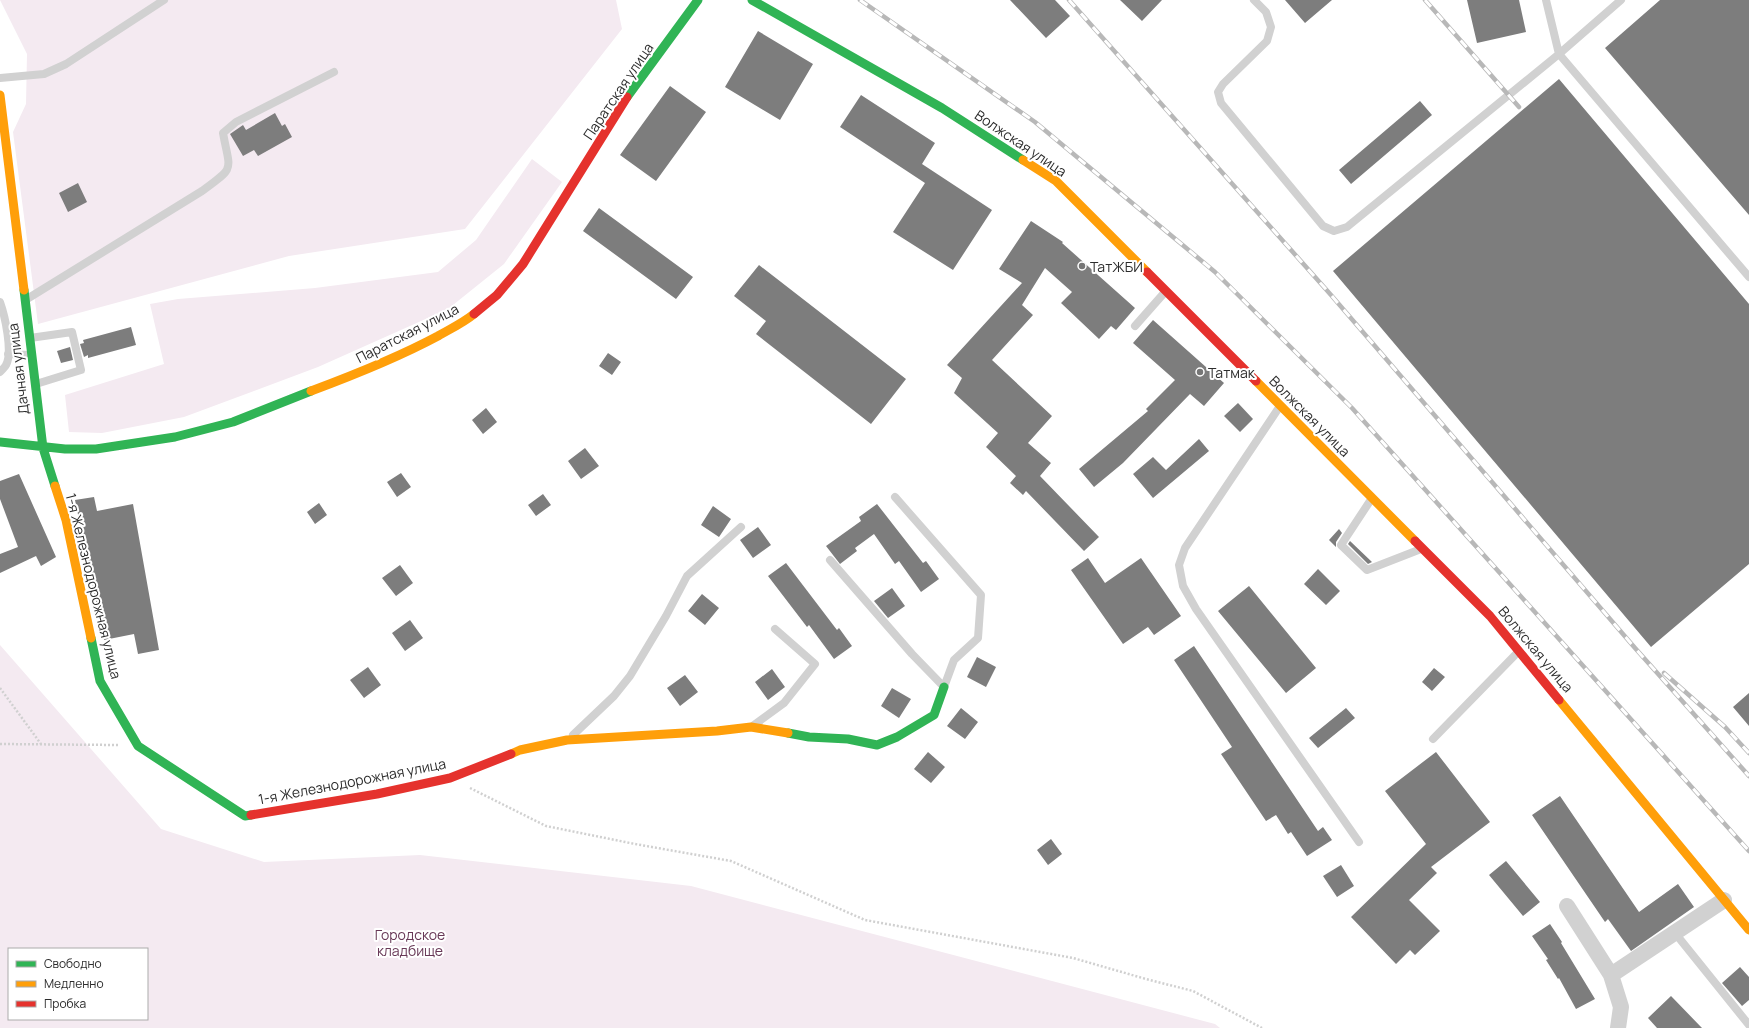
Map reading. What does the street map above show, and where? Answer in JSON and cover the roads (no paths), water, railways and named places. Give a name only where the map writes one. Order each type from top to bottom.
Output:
[{"type":"main road","name":"Паратская улица","points":[[0,442],[43,448],[96,449],[175,437],[233,422],[376,366],[425,343],[465,321],[497,295],[523,264],[631,91],[698,0]]},
{"type":"main road","name":"Волжская улица","points":[[752,0],[942,108],[1056,181],[1490,616],[1749,930]]},
{"type":"main road","name":"Дачная улица","points":[[0,95],[30,355],[43,448]]},
{"type":"main road","name":"1-я Железнодорожная улица","points":[[43,448],[66,520],[100,681],[138,746],[245,816],[376,794],[450,778],[520,750],[567,740],[718,731],[751,727],[809,737],[848,739],[877,745],[897,737],[934,715],[944,687]]},
{"type":"street","points":[[1611,975],[1724,900]]},
{"type":"street","points":[[1567,906],[1611,975],[1622,1007],[1618,1028]]},
{"type":"lane","points":[[0,78],[44,74],[66,64],[164,0]]},
{"type":"lane","points":[[1254,0],[1266,12],[1271,27],[1267,41],[1223,84],[1218,92],[1221,103],[1323,226],[1334,231],[1346,227],[1559,54],[1621,0]]},
{"type":"lane","points":[[1546,0],[1559,54],[1749,277]]},
{"type":"lane","points":[[24,301],[202,191],[224,175],[229,168],[229,157],[224,133],[225,130],[236,122],[334,72]]},
{"type":"lane","points":[[1136,326],[1166,291]]},
{"type":"lane","points":[[0,302],[4,315],[8,354],[6,364],[0,372]]},
{"type":"lane","points":[[28,338],[72,332],[81,370],[34,384]]},
{"type":"lane","points":[[8,354],[30,355]]},
{"type":"lane","points":[[1281,406],[1185,548],[1179,565],[1183,586],[1196,609],[1359,842]]},
{"type":"lane","points":[[830,560],[912,654],[944,687],[954,660],[978,638],[981,595],[895,497]]},
{"type":"lane","points":[[1372,497],[1341,545],[1367,570],[1423,548]]},
{"type":"lane","points":[[567,740],[614,696],[630,676],[666,616],[687,576],[742,527]]},
{"type":"lane","points":[[751,727],[784,702],[815,664],[775,629]]},
{"type":"lane","points":[[1434,740],[1519,651]]},
{"type":"lane","points":[[1675,932],[1749,1025]]},
{"type":"railway","points":[[860,0],[1035,122],[1215,272],[1352,408],[1749,851]]},
{"type":"railway","points":[[1069,0],[1331,295],[1635,648],[1749,776]]},
{"type":"railway","points":[[1425,0],[1519,107]]},
{"type":"railway","points":[[1664,673],[1725,727],[1749,753]]},
{"type":"place","name":"ТатЖБИ","points":[[1082,266]]},
{"type":"place","name":"Татмак","points":[[1200,372]]},
{"type":"park label","name":"Городское кладбище","points":[[410,942]]}]
